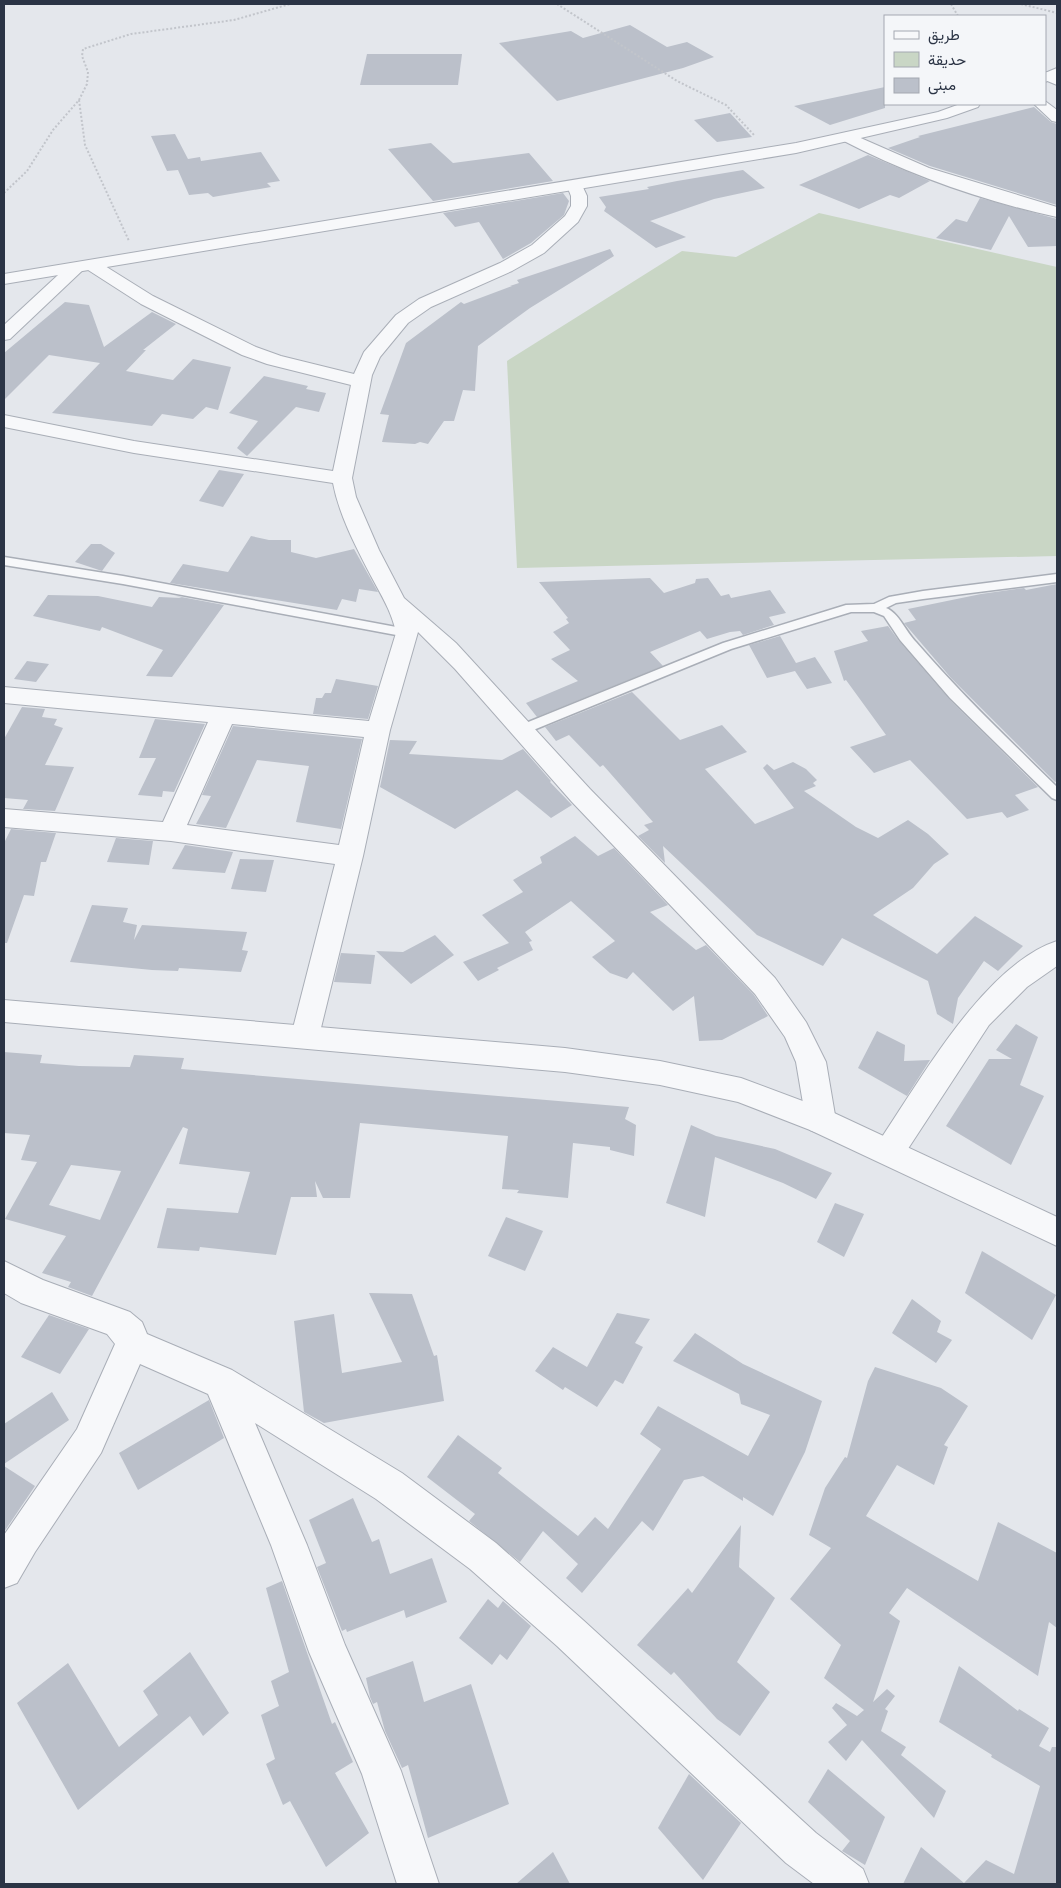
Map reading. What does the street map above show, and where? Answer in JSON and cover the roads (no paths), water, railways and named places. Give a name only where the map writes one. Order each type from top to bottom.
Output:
[{"type":"street","points":[[4,279],[574,186],[769,152],[846,138],[942,115],[970,105]]},
{"type":"street","points":[[1042,105],[1057,118]]},
{"type":"street","points":[[846,138],[887,159],[912,168],[1057,212]]},
{"type":"street","points":[[305,1036],[350,856],[378,730],[407,633],[404,618],[397,603],[368,550],[346,497],[342,478],[362,382],[371,356],[387,334],[402,319],[425,303],[506,267],[538,249],[572,219],[579,206],[579,196],[574,186]]},
{"type":"street","points":[[84,266],[249,351],[274,360],[362,382]]},
{"type":"street","points":[[4,335],[84,266]]},
{"type":"street","points":[[4,421],[134,446],[342,478]]},
{"type":"street","points":[[397,603],[426,625],[467,666],[521,730],[766,986],[796,1030],[810,1062],[821,1121]]},
{"type":"street","points":[[4,695],[95,706],[378,730]]},
{"type":"street","points":[[171,832],[223,716]]},
{"type":"street","points":[[4,818],[171,832],[350,856]]},
{"type":"street","points":[[889,1152],[979,1017],[1017,978],[1057,952]]},
{"type":"street","points":[[4,1011],[566,1060],[660,1073],[741,1090],[821,1121],[1057,1232]]},
{"type":"street","points":[[4,1276],[33,1292],[118,1323],[130,1333],[132,1344],[89,1441],[22,1539],[4,1570]]},
{"type":"street","points":[[132,1344],[220,1382],[389,1486],[483,1556],[570,1633],[801,1848],[848,1884]]},
{"type":"street","points":[[220,1382],[289,1544],[328,1652],[381,1771],[418,1884]]},
{"type":"lane","points":[[4,561],[123,580],[407,633]]},
{"type":"lane","points":[[876,608],[893,600],[923,595],[1057,578]]},
{"type":"lane","points":[[521,730],[727,646],[850,608],[876,608],[888,613],[904,637],[955,695],[1057,795]]}]
